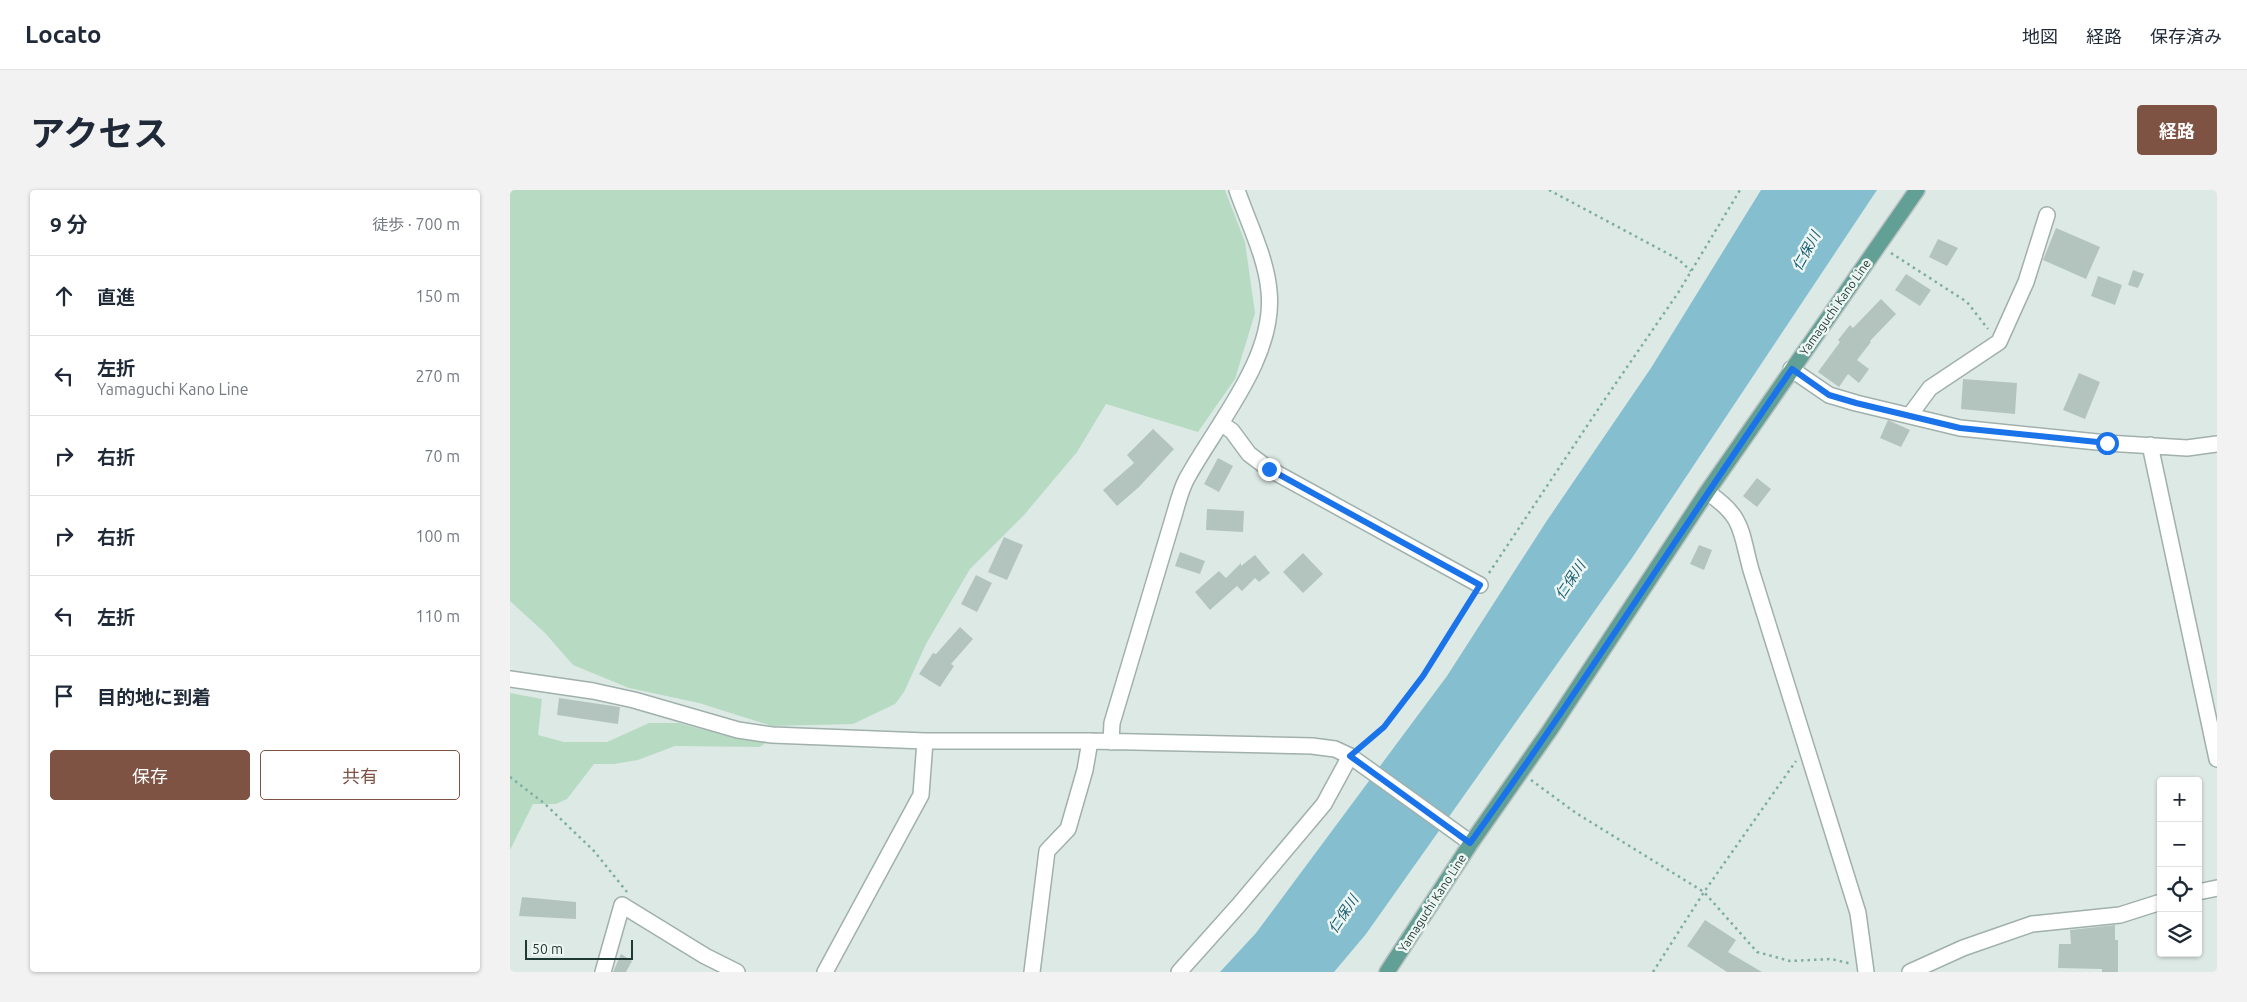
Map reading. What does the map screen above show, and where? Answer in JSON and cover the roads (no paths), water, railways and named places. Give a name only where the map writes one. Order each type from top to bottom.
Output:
[{"type":"main road","name":"Yamaguchi Kano Line","points":[[1386,972],[1470,843],[1521,773],[1707,492],[1917,190]]},
{"type":"street","points":[[1111,742],[1112,723],[1186,481],[1222,424],[1263,345],[1269,321],[1269,292],[1266,271],[1237,190]]},
{"type":"street","points":[[1910,415],[1930,388],[1999,342],[2026,282],[2047,215]]},
{"type":"street","points":[[1792,369],[1829,395],[1960,428],[2071,440],[2188,448],[2217,444]]},
{"type":"street","points":[[1222,424],[1232,431],[1249,454],[1269,469],[1480,585]]},
{"type":"street","points":[[2150,445],[2217,760]]},
{"type":"street","points":[[1707,492],[1725,504],[1738,519],[1751,570],[1858,913],[1865,969]]},
{"type":"street","points":[[510,679],[593,691],[634,700],[738,730],[772,736],[925,741],[1090,741],[1312,746],[1335,749],[1352,759],[1470,843]]},
{"type":"street","points":[[825,972],[922,795],[925,741]]},
{"type":"street","points":[[1032,972],[1047,851],[1068,829],[1085,770],[1090,741]]},
{"type":"street","points":[[1179,972],[1238,906],[1324,804],[1352,759]]},
{"type":"street","points":[[2202,891],[2217,888]]},
{"type":"street","points":[[1910,972],[1963,948],[2032,924],[2120,915],[2157,903]]},
{"type":"street","points":[[603,972],[622,905],[705,956],[737,972]]},
{"type":"water","name":"仁保川","points":[[1761,190],[1877,190],[1632,558],[1366,934],[1334,972],[1220,972],[1256,933],[1447,676],[1546,522],[1651,368]]}]
